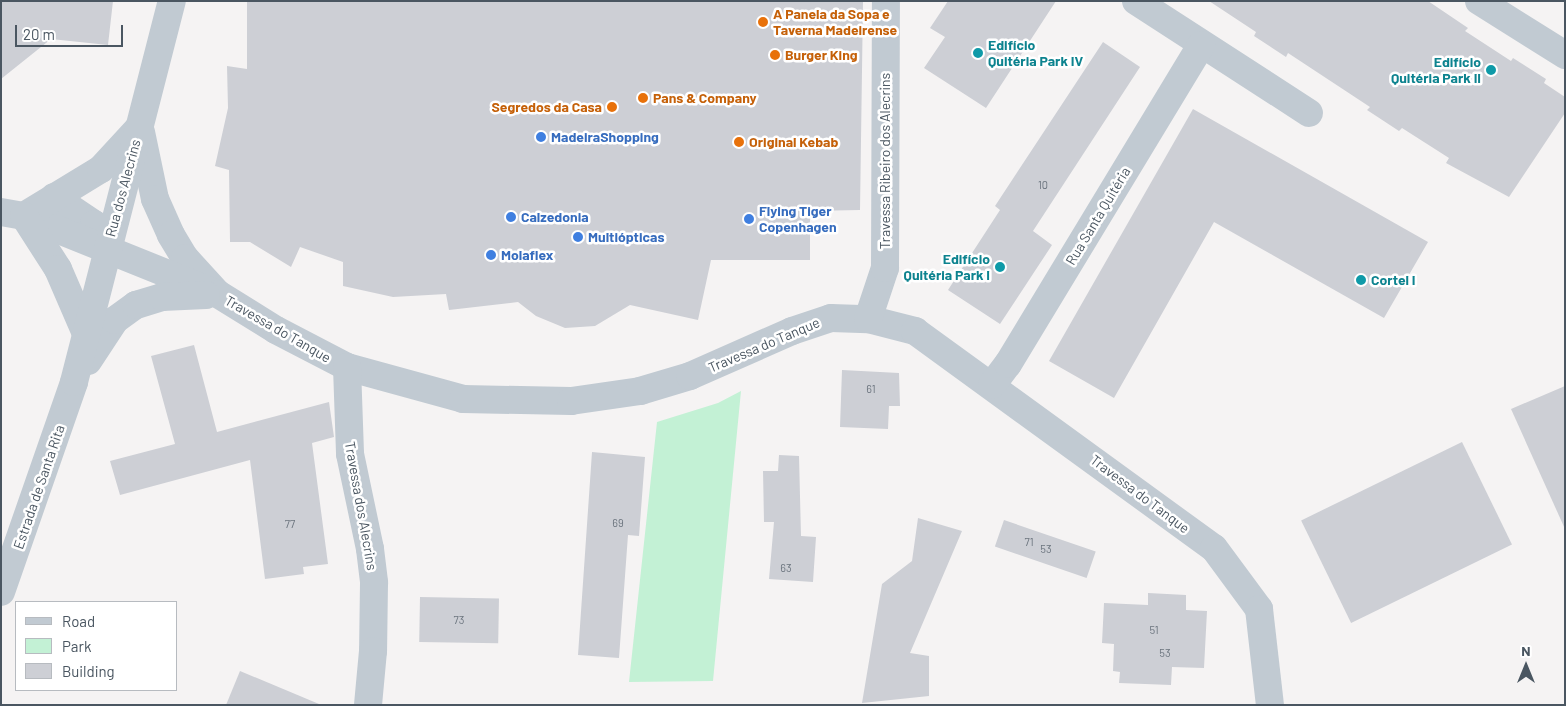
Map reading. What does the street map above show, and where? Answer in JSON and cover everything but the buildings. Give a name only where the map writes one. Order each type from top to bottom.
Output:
[{"type":"street","name":"Rua dos Alecrins","points":[[106,250],[172,1]]},
{"type":"street","name":"Travessa Ribeiro dos Alecrins","points":[[868,319],[885,268],[886,1]]},
{"type":"street","points":[[1136,1],[1201,45],[1309,113]]},
{"type":"street","points":[[1479,1],[1565,54]]},
{"type":"street","name":"Rua Santa Quitéria","points":[[992,385],[1008,364],[1201,45]]},
{"type":"street","name":"Rua dos Alecrins","points":[[139,127],[155,199],[171,235],[185,258],[218,294]]},
{"type":"street","points":[[87,336],[58,268],[13,214],[54,197],[101,169],[139,127]]},
{"type":"street","points":[[54,197],[94,224],[106,250]]},
{"type":"street","name":"Travessa do Tanque","points":[[13,214],[218,294],[276,330],[347,367],[463,399],[571,402],[640,391],[690,376],[792,331],[831,318],[868,319],[915,331],[992,385],[1214,548],[1260,609],[1270,705]]},
{"type":"street","name":"Estrada de Santa Rita","points":[[1,592],[74,382],[87,336],[106,250]]},
{"type":"street","name":"Estrada de Santa Rita","points":[[74,382],[115,320],[136,305],[162,297],[218,294]]},
{"type":"street","name":"Travessa dos Alecrins","points":[[347,367],[350,454],[370,549],[374,583],[373,651],[368,705]]},
{"type":"green space","points":[[741,391],[713,681],[629,682],[657,422],[718,403]]},
{"type":"place","name":"A Panela da Sopa e Taverna Madeirense","points":[[763,22]]},
{"type":"place","name":"Edifício Quitéria Park IV","points":[[978,53]]},
{"type":"place","name":"Burger King","points":[[775,55]]},
{"type":"place","name":"Edifício Quitéria Park II","points":[[1491,70]]},
{"type":"place","name":"Pans & Company","points":[[643,98]]},
{"type":"place","name":"Segredos da Casa","points":[[612,107]]},
{"type":"place","name":"MadeiraShopping","points":[[541,137]]},
{"type":"place","name":"Original Kebab","points":[[739,142]]},
{"type":"place","name":"Calzedonia","points":[[511,217]]},
{"type":"place","name":"Flying Tiger Copenhagen","points":[[749,219]]},
{"type":"place","name":"Multiópticas","points":[[578,237]]},
{"type":"place","name":"Molaflex","points":[[491,255]]},
{"type":"place","name":"Edifício Quitéria Park I","points":[[1000,267]]},
{"type":"place","name":"Cortel I","points":[[1361,280]]}]
